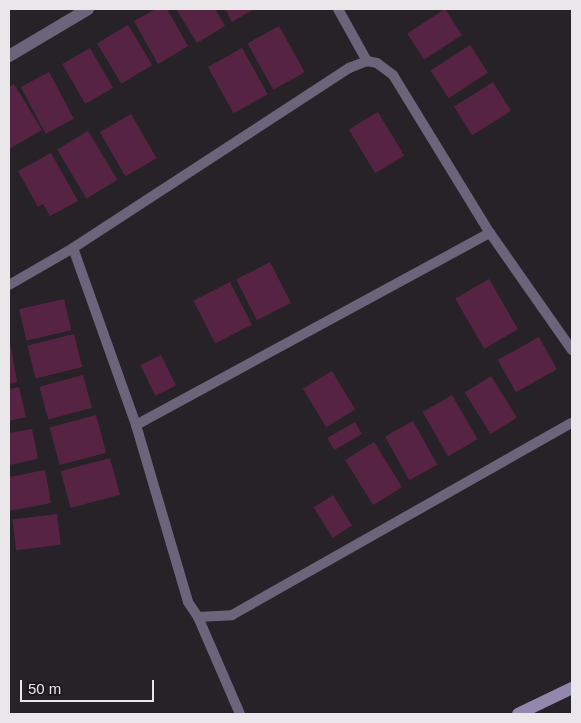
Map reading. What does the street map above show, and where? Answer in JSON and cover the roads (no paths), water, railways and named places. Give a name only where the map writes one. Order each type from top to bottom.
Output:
[{"type":"street","points":[[9,56],[88,9]]},
{"type":"street","points":[[518,714],[572,688]]},
{"type":"lane","points":[[338,9],[368,61],[386,68],[393,75],[490,232],[572,350]]},
{"type":"lane","points":[[9,285],[73,248],[349,68],[368,61]]},
{"type":"lane","points":[[136,425],[490,232]]},
{"type":"lane","points":[[73,248],[136,425],[188,602],[198,617],[240,714]]},
{"type":"lane","points":[[198,617],[232,615],[572,422]]}]
